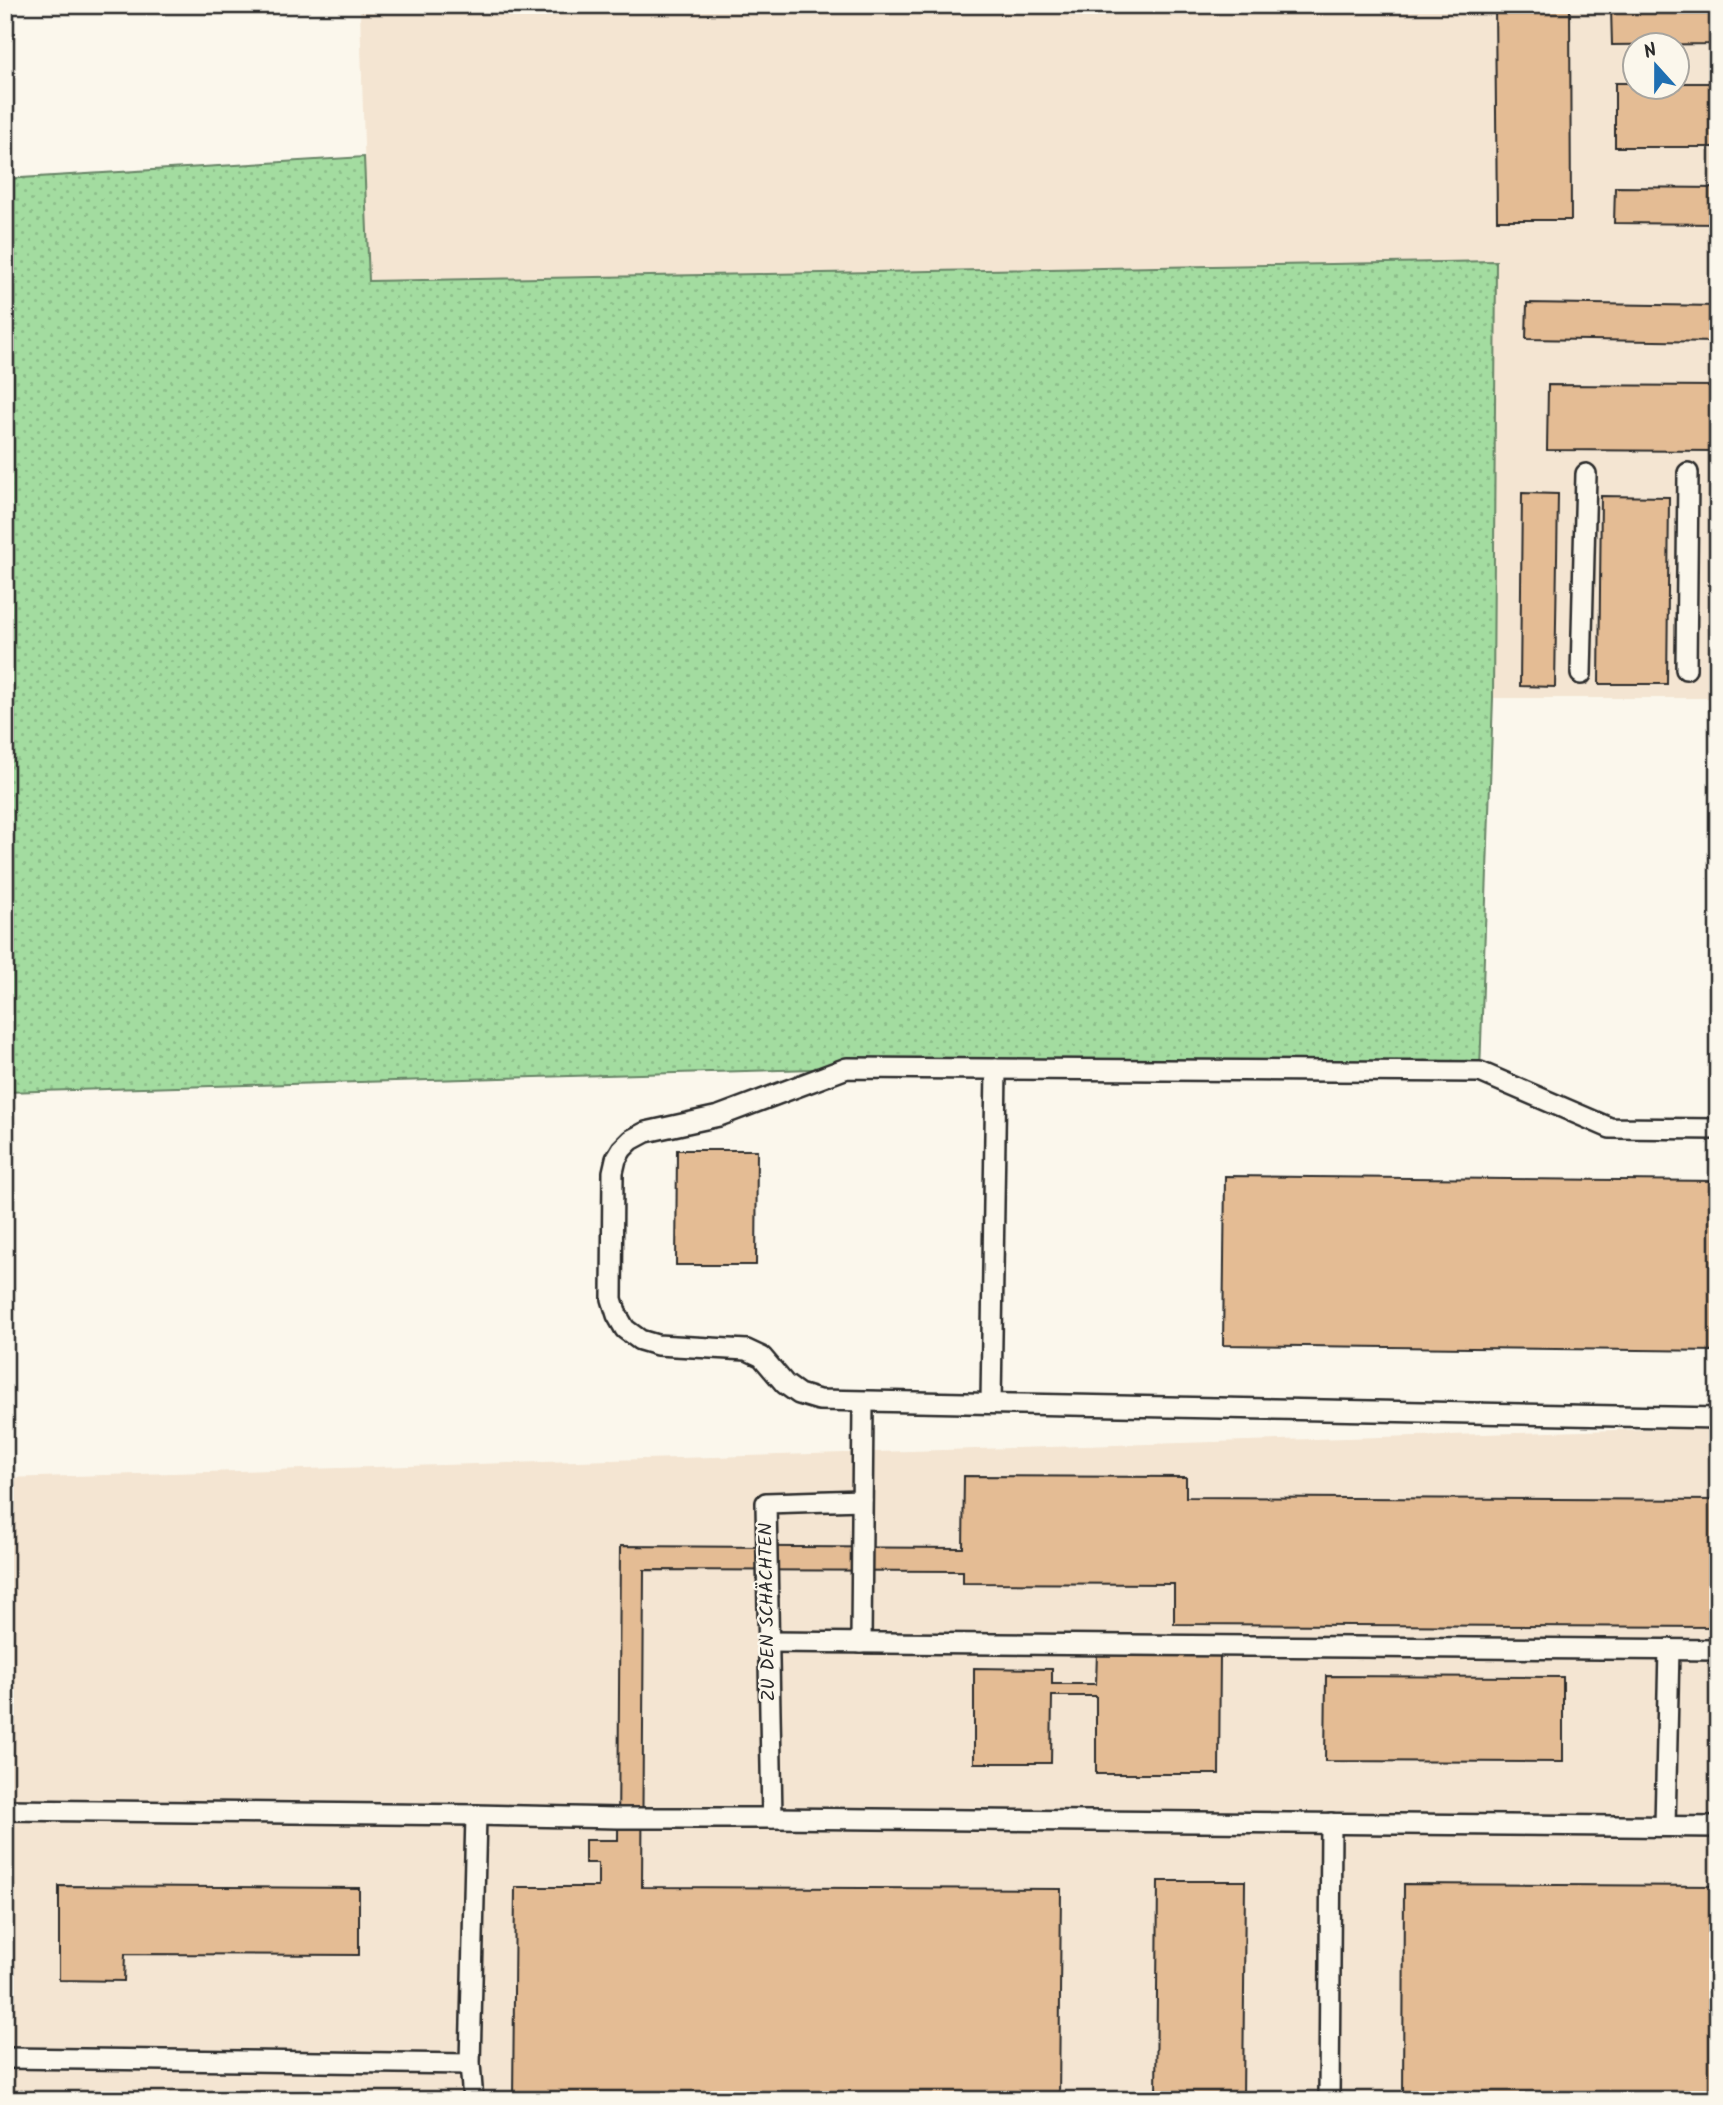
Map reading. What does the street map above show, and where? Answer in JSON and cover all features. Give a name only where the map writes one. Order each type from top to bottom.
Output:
[{"type":"lane","points":[[1686,669],[1688,473]]},
{"type":"lane","points":[[1581,674],[1586,474]]},
{"type":"lane","points":[[1718,1129],[1610,1128],[1480,1072],[847,1068],[719,1116],[646,1132],[622,1149],[613,1172],[612,1299],[625,1329],[640,1340],[657,1345],[747,1350],[762,1357],[785,1384],[799,1394],[819,1400],[1718,1418]]},
{"type":"lane","points":[[991,1403],[996,1069]]},
{"type":"lane","points":[[861,1643],[863,1402]]},
{"type":"lane","name":"ZU DEN SCHÄCHTEN","points":[[772,1818],[766,1503],[862,1500]]},
{"type":"lane","points":[[768,1642],[1718,1650]]},
{"type":"lane","points":[[1665,1826],[1668,1649]]},
{"type":"lane","points":[[5,1810],[1718,1827]]},
{"type":"lane","points":[[473,2100],[470,2064],[476,1815]]},
{"type":"lane","points":[[1329,2100],[1331,1823]]},
{"type":"lane","points":[[5,2058],[470,2064]]},
{"type":"shaded area","points":[[927,5],[1718,5],[1718,698],[1493,698],[1496,261],[368,281],[360,10]]},
{"type":"shaded area","points":[[1718,1427],[1718,2100],[5,2100],[5,1478]]},
{"type":"green space","points":[[364,157],[369,281],[1496,261],[1493,698],[1480,1072],[847,1068],[5,1092],[5,179]]},
{"type":"building","points":[[1495,5],[1570,5],[1571,220],[1497,220]]},
{"type":"building","points":[[1718,6],[1718,44],[1692,44],[1692,32],[1622,32],[1622,45],[1612,45],[1611,8]]},
{"type":"building","points":[[1615,83],[1622,83],[1622,102],[1692,102],[1692,83],[1718,83],[1718,147],[1615,147]]},
{"type":"building","points":[[1615,187],[1718,188],[1718,224],[1614,223]]},
{"type":"building","points":[[1527,303],[1718,306],[1718,342],[1526,339]]},
{"type":"building","points":[[1548,385],[1718,386],[1718,451],[1547,450]]},
{"type":"building","points":[[1522,493],[1558,494],[1555,687],[1520,686]]},
{"type":"building","points":[[1601,496],[1669,497],[1667,684],[1599,684]]},
{"type":"building","points":[[677,1150],[757,1150],[756,1265],[676,1265]]},
{"type":"building","points":[[1225,1176],[1718,1181],[1718,1351],[1223,1345]]},
{"type":"building","points":[[964,1476],[1186,1477],[1186,1497],[1718,1500],[1718,1627],[1174,1624],[1174,1584],[963,1583],[963,1571],[644,1570],[642,1887],[1061,1889],[1059,2100],[513,2100],[515,1887],[598,1887],[598,1863],[585,1863],[585,1840],[618,1840],[620,1546],[963,1548]]},
{"type":"building","points":[[1097,1653],[1220,1654],[1219,1774],[1096,1774],[1096,1696],[1052,1696],[1051,1763],[974,1763],[974,1668],[1052,1669],[1052,1684],[1096,1684]]},
{"type":"building","points":[[1326,1676],[1563,1677],[1563,1762],[1325,1761]]},
{"type":"building","points":[[1158,1881],[1245,1881],[1243,2100],[1156,2100]]},
{"type":"building","points":[[1404,1884],[1718,1886],[1718,2100],[1403,2100]]},
{"type":"building","points":[[59,1886],[359,1888],[359,1955],[125,1954],[124,1981],[59,1980]]}]
